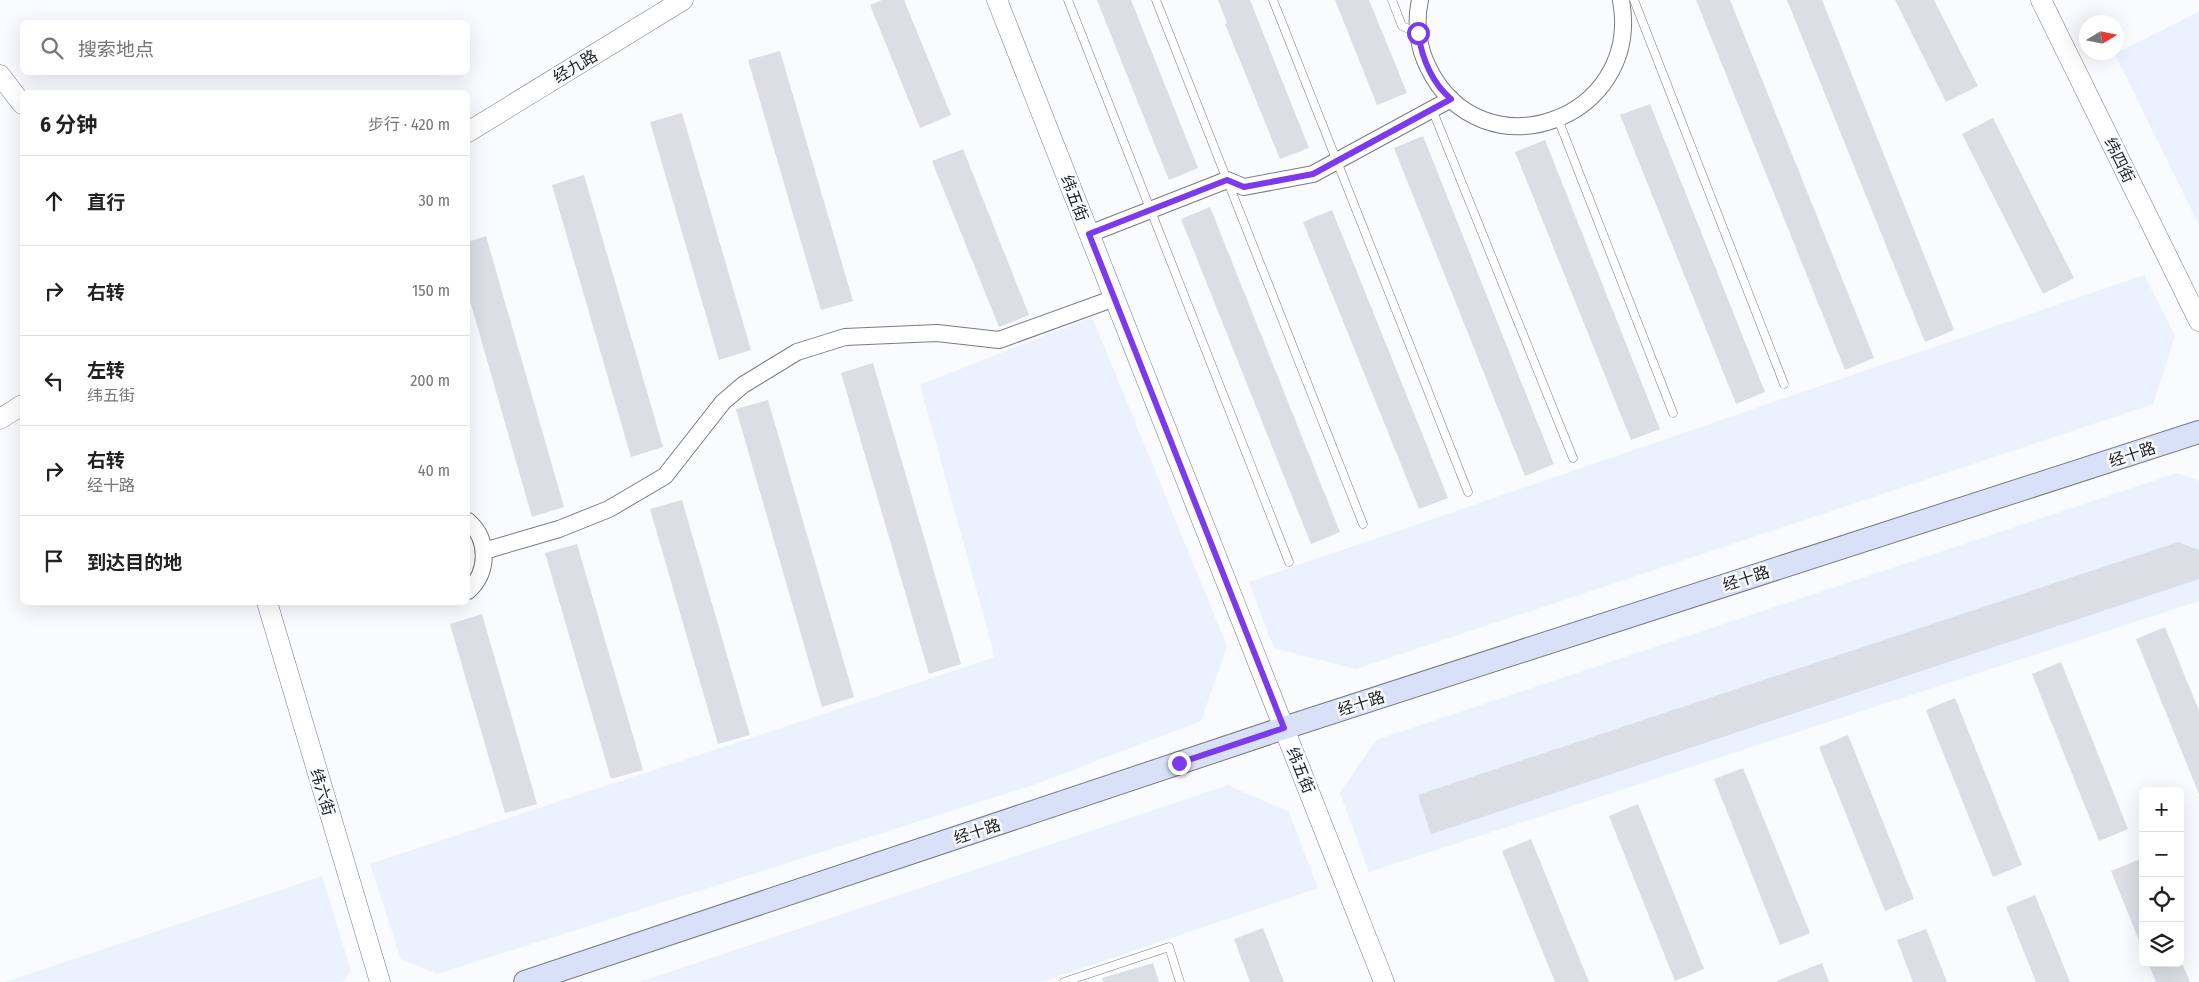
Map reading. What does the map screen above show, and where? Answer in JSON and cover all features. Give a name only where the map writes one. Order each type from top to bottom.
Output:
[{"type":"main road","name":"经十路","points":[[525,982],[1284,728],[2199,432]]},
{"type":"street","name":"经九路","points":[[470,131],[683,0]]},
{"type":"street","name":"纬五街","points":[[997,0],[1384,982]]},
{"type":"street","points":[[1420,0],[1418,33],[1424,60],[1430,73],[1451,99],[1470,113],[1496,123],[1524,126],[1558,119],[1589,100],[1603,85],[1614,67],[1623,40],[1624,26],[1621,0]]},
{"type":"street","name":"纬四街","points":[[2041,0],[2199,321]]},
{"type":"street","points":[[0,75],[20,101]]},
{"type":"street","points":[[1089,234],[1227,180],[1244,187],[1313,174],[1451,99]]},
{"type":"street","points":[[484,552],[559,529],[609,509],[665,476],[723,402],[743,385],[797,352],[845,337],[937,333],[999,340],[1114,298]]},
{"type":"street","points":[[0,419],[20,406]]},
{"type":"street","points":[[470,523],[478,533],[484,552],[482,571],[478,580],[470,589]]},
{"type":"street","name":"纬六街","points":[[268,605],[380,982]]},
{"type":"lane","points":[[1068,0],[1289,562]]},
{"type":"lane","points":[[1156,0],[1363,524]]},
{"type":"lane","points":[[1274,0],[1468,492]]},
{"type":"lane","points":[[1392,0],[1402,26],[1418,33]]},
{"type":"lane","points":[[1634,0],[1784,384]]},
{"type":"lane","points":[[1432,109],[1573,458]]},
{"type":"lane","points":[[1558,119],[1673,413]]},
{"type":"lane","points":[[1065,982],[1169,947],[1180,982]]},
{"type":"shaded area","points":[[2199,12],[2199,225],[2118,60],[2124,60],[2124,50]]},
{"type":"shaded area","points":[[2144,275],[2175,336],[2153,404],[1356,669],[1274,648],[1249,582]]},
{"type":"shaded area","points":[[1092,317],[1227,646],[1201,721],[1033,785],[437,974],[401,959],[370,864],[995,657],[920,385]]},
{"type":"shaded area","points":[[2177,473],[2199,481],[2199,601],[1369,872],[1340,793],[1376,740]]},
{"type":"shaded area","points":[[1228,785],[1289,812],[1318,888],[1042,982],[640,982]]},
{"type":"shaded area","points":[[322,876],[351,971],[343,982],[5,982]]},
{"type":"building","points":[[882,0],[904,0],[951,115],[920,128],[870,5]]},
{"type":"building","points":[[1097,0],[1131,0],[1198,168],[1169,180]]},
{"type":"building","points":[[1218,0],[1250,0],[1309,148],[1280,159],[1225,24],[1227,23]]},
{"type":"building","points":[[1335,0],[1369,0],[1407,93],[1377,105]]},
{"type":"building","points":[[1696,0],[1730,0],[1874,358],[1845,370]]},
{"type":"building","points":[[1787,0],[1822,0],[1954,330],[1925,342]]},
{"type":"building","points":[[1895,0],[1934,0],[1978,86],[1946,102]]},
{"type":"building","points":[[780,51],[853,301],[821,310],[748,60]]},
{"type":"building","points":[[1650,104],[1765,392],[1736,404],[1620,115]]},
{"type":"building","points":[[682,113],[751,350],[719,360],[650,122]]},
{"type":"building","points":[[1993,118],[2074,278],[2043,294],[1962,134]]},
{"type":"building","points":[[1423,136],[1554,464],[1525,476],[1394,148]]},
{"type":"building","points":[[1545,140],[1660,429],[1631,440],[1515,152]]},
{"type":"building","points":[[963,149],[1029,315],[999,327],[932,161]]},
{"type":"building","points":[[584,175],[663,447],[631,457],[552,185]]},
{"type":"building","points":[[1210,207],[1340,532],[1311,544],[1181,219]]},
{"type":"building","points":[[1332,210],[1448,498],[1419,509],[1303,222]]},
{"type":"building","points":[[486,236],[564,507],[532,517],[470,301],[470,241]]},
{"type":"building","points":[[873,363],[961,664],[929,674],[841,373]]},
{"type":"building","points":[[768,400],[854,697],[822,707],[736,409]]},
{"type":"building","points":[[682,500],[750,735],[718,744],[650,509]]},
{"type":"building","points":[[2178,542],[2199,550],[2199,579],[1431,834],[1418,795]]},
{"type":"building","points":[[577,544],[643,770],[611,779],[545,553]]},
{"type":"building","points":[[482,614],[537,804],[505,813],[450,624]]},
{"type":"building","points":[[2165,627],[2199,711],[2199,794],[2136,639]]},
{"type":"building","points":[[2061,662],[2128,829],[2099,841],[2032,674]]},
{"type":"building","points":[[1955,698],[2022,865],[1993,877],[1926,710]]},
{"type":"building","points":[[1848,735],[1914,899],[1885,911],[1819,747]]},
{"type":"building","points":[[1743,768],[1810,933],[1780,945],[1714,779]]},
{"type":"building","points":[[1638,804],[1704,969],[1675,981],[1609,816]]},
{"type":"building","points":[[1531,839],[1589,982],[1555,982],[1502,851]]},
{"type":"building","points":[[2139,860],[2139,941],[2111,871]]},
{"type":"building","points":[[2035,895],[2070,982],[2036,982],[2006,907]]},
{"type":"building","points":[[1263,928],[1284,982],[1250,982],[1234,939]]},
{"type":"building","points":[[1926,929],[1947,982],[1913,982],[1897,940]]},
{"type":"building","points":[[1153,963],[1159,982],[1103,982],[1102,978]]},
{"type":"building","points":[[1822,963],[1829,982],[1777,982],[1777,981]]},
{"type":"building","points":[[2150,967],[2184,967],[2190,982],[2156,982]]},
{"type":"route","points":[[1179,763],[1284,728],[1089,234],[1227,180],[1244,187],[1313,174],[1451,99],[1430,73],[1420,47],[1418,33]]}]
